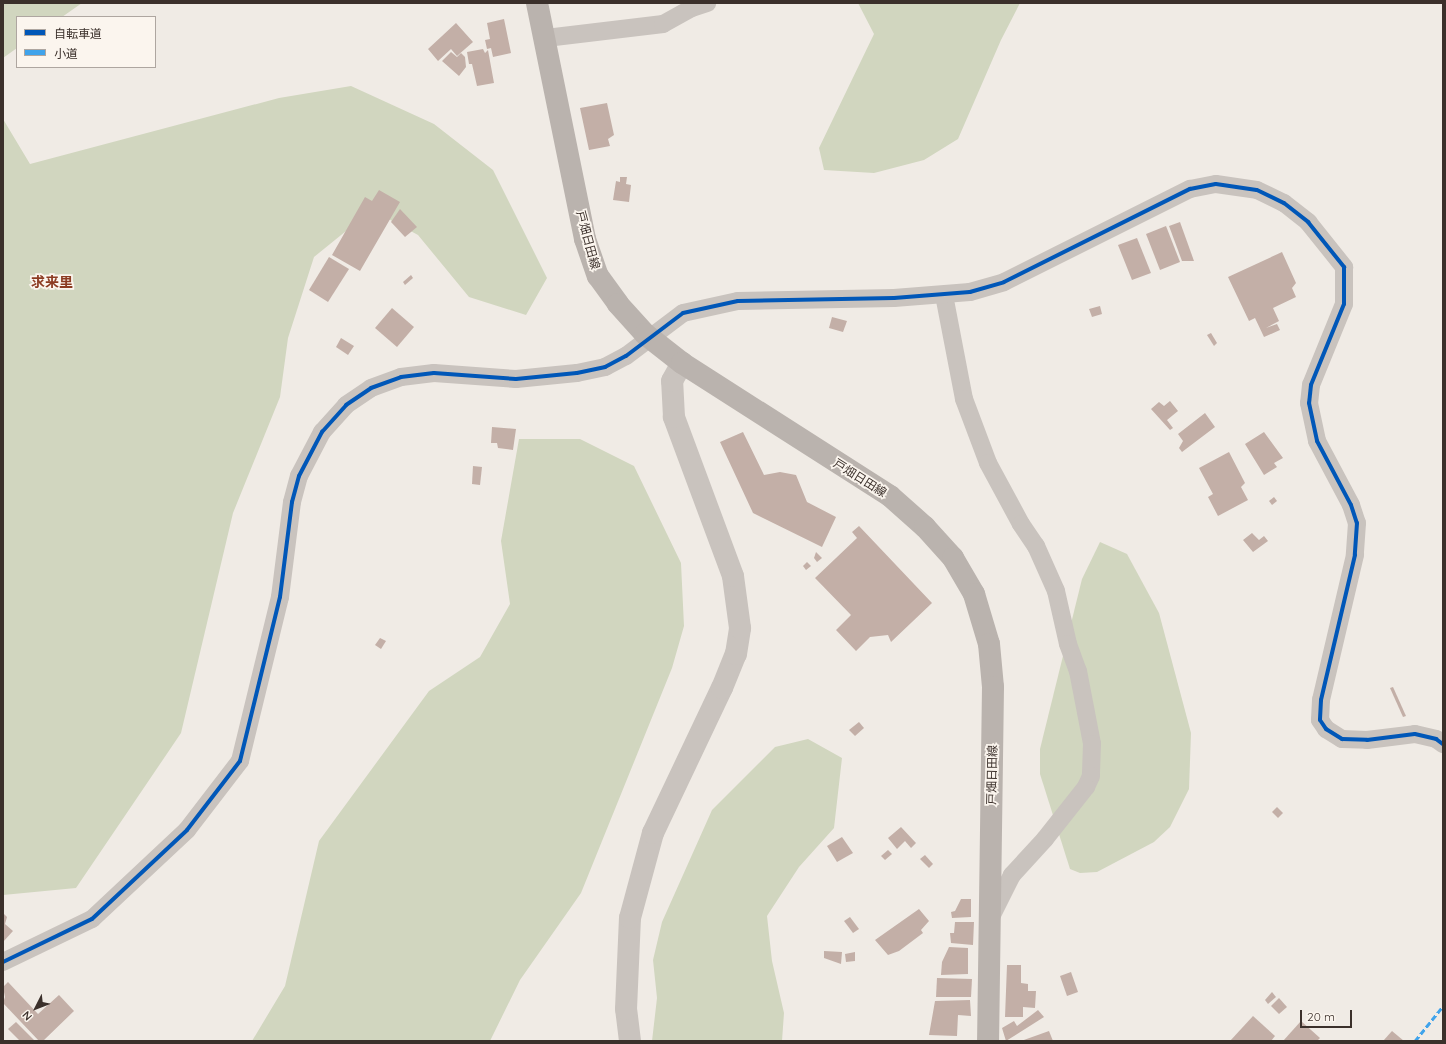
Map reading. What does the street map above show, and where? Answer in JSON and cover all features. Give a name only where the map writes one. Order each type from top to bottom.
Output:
[{"type":"main road","name":"戸畑日田線","points":[[537,3],[546,38],[585,239],[598,276],[618,304],[645,334],[682,363],[811,448],[890,496],[925,527],[953,558],[974,594],[989,644],[993,687],[988,1041]]},
{"type":"street","points":[[546,38],[663,24],[692,8],[706,3]]},
{"type":"street","points":[[3,962],[92,919],[187,830],[240,761],[280,597],[292,502],[299,476],[322,432],[346,405],[371,388],[401,377],[434,373],[516,379],[570,374],[605,367],[626,356],[682,313],[738,300],[894,298],[970,292],[1004,282],[1190,189],[1216,184],[1257,190],[1284,203],[1308,222],[1344,267],[1346,286],[1344,304],[1311,385],[1308,403],[1310,419],[1317,441],[1351,505],[1357,523],[1355,555],[1321,700],[1320,720],[1326,729],[1342,739],[1367,740],[1415,734],[1436,739],[1443,744]]},
{"type":"street","points":[[944,295],[964,399],[988,463],[1036,546],[1056,591],[1068,644],[1078,672],[1092,744],[1091,776],[1086,787],[1045,839],[1012,875],[990,918]]},
{"type":"street","points":[[630,1041],[626,1009],[630,918],[653,833],[722,688],[736,654],[740,628],[733,576],[674,418],[672,381],[682,363]]},
{"type":"green space","points":[[3,3],[82,3],[63,16],[16,16],[16,49],[3,58]]},
{"type":"green space","points":[[858,3],[1020,3],[1001,40],[958,139],[924,160],[874,173],[824,170],[819,148],[874,34]]},
{"type":"green space","points":[[351,86],[434,124],[493,170],[547,278],[526,315],[469,297],[418,235],[372,210],[314,257],[288,338],[280,397],[233,513],[181,733],[76,888],[3,895],[3,119],[30,164],[279,98]]},
{"type":"green space","points":[[519,439],[580,439],[634,466],[681,563],[684,626],[672,668],[581,893],[520,980],[490,1041],[252,1041],[285,986],[319,841],[429,691],[480,657],[510,604],[501,541]]},
{"type":"green space","points":[[1100,542],[1127,554],[1159,613],[1191,733],[1189,789],[1170,827],[1154,842],[1097,872],[1080,873],[1070,869],[1040,774],[1040,749],[1082,579]]},
{"type":"green space","points":[[808,739],[842,758],[834,828],[799,867],[767,916],[772,961],[784,1013],[782,1041],[652,1041],[657,998],[653,960],[662,922],[712,810],[775,747]]},
{"type":"building","points":[[504,19],[511,53],[493,57],[491,48],[487,49],[485,40],[490,39],[487,23]]},
{"type":"building","points":[[456,23],[473,42],[457,56],[451,49],[438,61],[428,49]]},
{"type":"building","points":[[483,49],[485,53],[488,50],[494,83],[477,86],[472,64],[469,64],[467,52]]},
{"type":"building","points":[[451,52],[457,57],[461,53],[465,57],[466,67],[459,76],[442,61]]},
{"type":"building","points":[[607,103],[614,135],[608,139],[610,146],[589,150],[580,108]]},
{"type":"building","points":[[620,177],[627,177],[626,184],[631,185],[629,202],[613,200],[616,181],[620,182]]},
{"type":"building","points":[[379,190],[400,202],[360,271],[332,255],[365,197],[372,201]]},
{"type":"building","points":[[400,209],[417,227],[405,237],[391,222]]},
{"type":"building","points":[[1180,222],[1194,261],[1182,261],[1169,226]]},
{"type":"building","points":[[1166,226],[1180,262],[1160,270],[1146,234]]},
{"type":"building","points":[[1137,238],[1151,273],[1132,280],[1118,245]]},
{"type":"building","points":[[1282,252],[1296,283],[1292,288],[1296,297],[1273,308],[1279,321],[1266,328],[1277,324],[1280,330],[1264,337],[1255,318],[1249,321],[1228,277]]},
{"type":"building","points":[[329,257],[349,269],[328,302],[309,290]]},
{"type":"building","points":[[411,275],[413,278],[405,285],[403,282]]},
{"type":"building","points":[[1100,306],[1102,314],[1092,317],[1089,309]]},
{"type":"building","points":[[392,308],[414,327],[397,347],[375,328]]},
{"type":"building","points":[[832,317],[847,321],[843,332],[829,328]]},
{"type":"building","points":[[1211,333],[1217,343],[1214,346],[1207,335]]},
{"type":"building","points":[[341,338],[354,346],[348,355],[336,347]]},
{"type":"building","points":[[1170,401],[1178,411],[1167,420],[1173,428],[1170,430],[1151,409],[1159,402],[1164,406]]},
{"type":"building","points":[[1205,413],[1215,427],[1182,452],[1179,448],[1183,441],[1178,434]]},
{"type":"building","points":[[492,427],[516,429],[513,450],[498,448],[497,443],[491,443]]},
{"type":"building","points":[[743,432],[764,475],[780,472],[796,475],[807,502],[836,517],[822,547],[753,513],[720,442]]},
{"type":"building","points":[[1264,432],[1283,458],[1274,463],[1277,467],[1264,475],[1245,444]]},
{"type":"building","points":[[1229,452],[1245,483],[1241,487],[1248,500],[1218,516],[1208,497],[1213,494],[1199,468]]},
{"type":"building","points":[[473,466],[482,467],[480,485],[472,484]]},
{"type":"building","points":[[1274,497],[1277,501],[1272,505],[1269,501]]},
{"type":"building","points":[[859,526],[932,603],[891,642],[888,635],[870,637],[856,651],[836,630],[851,615],[815,578],[857,538],[852,532]]},
{"type":"building","points":[[1252,533],[1259,540],[1264,536],[1268,541],[1253,552],[1243,540]]},
{"type":"building","points":[[816,552],[822,558],[817,562],[814,558]]},
{"type":"building","points":[[807,562],[811,566],[806,570],[803,566]]},
{"type":"building","points":[[380,638],[386,641],[381,649],[375,645]]},
{"type":"building","points":[[1393,687],[1406,716],[1403,717],[1390,688]]},
{"type":"building","points":[[859,722],[864,728],[855,736],[849,730]]},
{"type":"building","points":[[1277,807],[1283,813],[1278,818],[1272,812]]},
{"type":"building","points":[[901,827],[916,843],[911,848],[905,841],[897,849],[888,838]]},
{"type":"building","points":[[842,837],[853,853],[837,862],[827,846]]},
{"type":"building","points":[[888,850],[892,854],[885,860],[881,856]]},
{"type":"building","points":[[925,855],[933,864],[929,868],[920,859]]},
{"type":"building","points":[[961,899],[971,899],[971,917],[952,918],[951,912],[955,911]]},
{"type":"building","points":[[919,909],[929,921],[921,930],[923,933],[899,951],[888,955],[875,940]]},
{"type":"building","points":[[3,913],[7,917],[5,924],[13,931],[3,942]]},
{"type":"building","points":[[850,917],[859,929],[853,933],[844,921]]},
{"type":"building","points":[[955,922],[974,922],[973,945],[951,943],[950,933],[954,933]]},
{"type":"building","points":[[949,947],[968,948],[968,974],[941,975],[942,962]]},
{"type":"building","points":[[824,951],[842,952],[841,964],[824,958]]},
{"type":"building","points":[[855,952],[855,961],[846,962],[845,954]]},
{"type":"building","points":[[1007,965],[1021,965],[1021,983],[1028,984],[1028,991],[1036,991],[1035,1008],[1023,1007],[1023,1017],[1005,1017]]},
{"type":"building","points":[[1071,972],[1078,992],[1067,996],[1060,976]]},
{"type":"building","points":[[937,978],[972,979],[971,997],[936,997]]},
{"type":"building","points":[[8,982],[38,1014],[59,995],[74,1011],[43,1041],[39,1041],[3,1003],[5,997],[3,987]]},
{"type":"building","points":[[1272,992],[1276,997],[1268,1004],[1265,1000]]},
{"type":"building","points":[[1279,998],[1287,1007],[1279,1014],[1271,1006]]},
{"type":"building","points":[[970,1000],[971,1016],[958,1015],[957,1036],[929,1035],[935,1001]]},
{"type":"building","points":[[1038,1010],[1044,1017],[1006,1041],[1002,1028],[1014,1021],[1017,1026]]},
{"type":"building","points":[[1253,1016],[1275,1036],[1271,1041],[1230,1041]]},
{"type":"building","points":[[1301,1021],[1320,1038],[1317,1041],[1283,1041]]},
{"type":"building","points":[[16,1022],[35,1041],[20,1041],[8,1029]]},
{"type":"building","points":[[1049,1031],[1053,1041],[1021,1041]]},
{"type":"building","points":[[1392,1031],[1404,1041],[1383,1041]]},
{"type":"marked path","points":[[1415,1041],[1443,1006]]},
{"type":"cycle path","points":[[3,962],[92,919],[187,830],[240,761],[280,597],[292,502],[299,476],[322,432],[346,405],[371,388],[401,377],[434,373],[516,379],[577,373],[605,367],[626,356],[683,313],[738,301],[894,298],[970,292],[1004,282],[1190,189],[1216,184],[1257,190],[1284,203],[1308,222],[1344,267],[1344,304],[1311,385],[1309,403],[1317,441],[1351,505],[1357,523],[1355,555],[1321,700],[1320,720],[1326,729],[1342,739],[1367,740],[1415,734],[1436,739],[1443,744]]},
{"type":"district","name":"求来里","points":[[52,282]]}]
